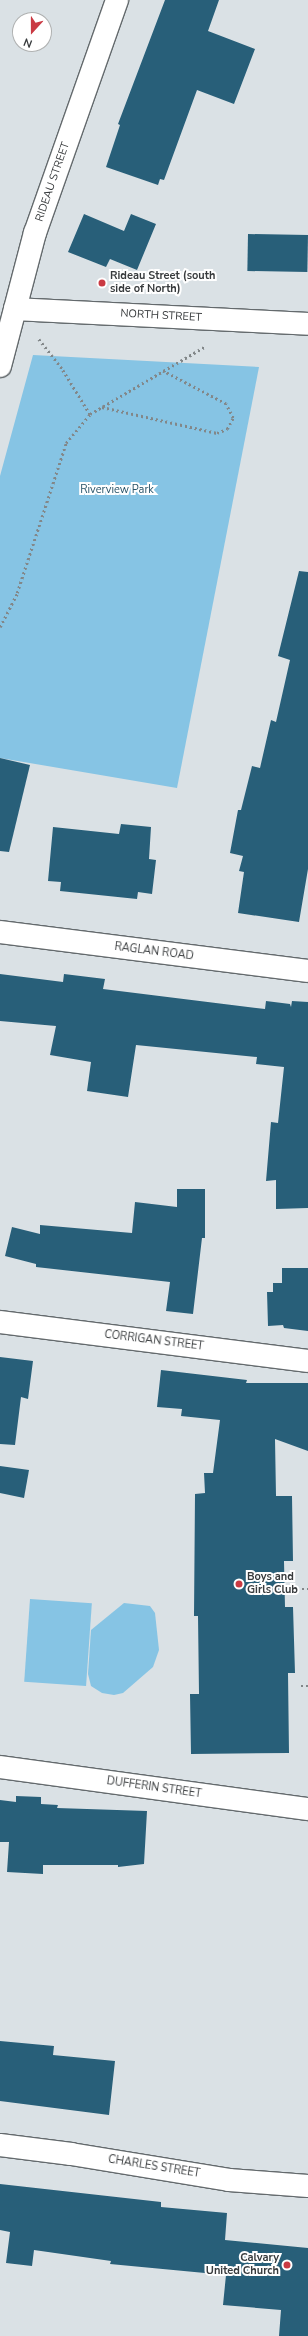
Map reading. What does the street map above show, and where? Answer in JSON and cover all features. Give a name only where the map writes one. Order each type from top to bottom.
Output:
[{"type":"street","name":"RIDEAU STREET","points":[[0,366],[35,234],[117,0]]},
{"type":"street","name":"NORTH STREET","points":[[15,309],[308,324]]},
{"type":"street","name":"RAGLAN ROAD","points":[[0,932],[308,971]]},
{"type":"street","name":"CORRIGAN STREET","points":[[0,1322],[308,1361]]},
{"type":"street","name":"DUFFERIN STREET","points":[[0,1767],[308,1809]]},
{"type":"street","name":"CHARLES STREET","points":[[0,2145],[71,2154],[229,2180],[308,2186]]},
{"type":"path","points":[[39,340],[63,370],[90,414]]},
{"type":"path","points":[[0,627],[17,593],[66,443],[90,414],[162,371],[208,346]]},
{"type":"path","points":[[101,407],[217,433],[227,429],[233,418],[226,404],[162,371]]},
{"type":"path","points":[[292,1589],[308,1589]]},
{"type":"path","points":[[301,1686],[308,1686]]},
{"type":"green space","name":"Riverview Park","points":[[33,355],[259,367],[177,788],[0,758],[0,476]]},
{"type":"green space","points":[[30,1599],[92,1603],[86,1686],[24,1682]]},
{"type":"green space","points":[[124,1603],[150,1606],[155,1613],[159,1650],[153,1667],[123,1693],[114,1695],[102,1693],[91,1686],[88,1674],[91,1630]]},
{"type":"building","points":[[165,0],[219,0],[208,31],[255,49],[234,104],[197,90],[164,180],[160,179],[158,185],[106,167],[120,125],[118,124]]},
{"type":"building","points":[[84,214],[124,231],[131,214],[156,224],[137,270],[110,259],[106,267],[68,252]]},
{"type":"building","points":[[248,234],[308,235],[307,272],[247,271]]},
{"type":"building","points":[[299,571],[308,572],[308,869],[299,922],[238,913],[244,872],[239,871],[243,856],[230,853],[238,810],[241,810],[252,766],[260,768],[271,720],[276,722],[290,660],[278,656]]},
{"type":"building","points":[[0,758],[30,765],[9,852],[0,851]]},
{"type":"building","points":[[121,824],[151,827],[149,859],[156,860],[152,894],[138,892],[137,899],[60,891],[61,882],[48,881],[53,827],[119,834]]},
{"type":"building","points":[[0,974],[63,982],[64,974],[105,979],[103,989],[265,1009],[266,1001],[290,1004],[291,1007],[292,1001],[308,1002],[308,1208],[276,1209],[276,1180],[266,1181],[271,1122],[278,1123],[284,1067],[256,1064],[257,1057],[136,1045],[128,1097],[87,1091],[91,1062],[50,1055],[56,1026],[0,1021]]},
{"type":"building","points":[[177,1189],[205,1189],[205,1238],[202,1238],[193,1314],[166,1311],[170,1282],[36,1267],[36,1264],[5,1256],[12,1227],[40,1234],[40,1225],[132,1233],[135,1202],[177,1207]]},
{"type":"building","points":[[282,1268],[308,1268],[308,1331],[284,1328],[283,1325],[268,1326],[267,1292],[273,1292],[273,1283],[282,1283]]},
{"type":"building","points":[[0,1357],[33,1361],[28,1399],[21,1397],[15,1445],[0,1444]]},
{"type":"building","name":"Boys and Girls Club","points":[[161,1370],[247,1380],[246,1383],[308,1383],[308,1451],[275,1439],[276,1496],[292,1496],[293,1561],[284,1561],[285,1607],[293,1607],[295,1673],[288,1673],[289,1753],[191,1754],[190,1694],[199,1694],[198,1616],[194,1616],[195,1494],[205,1493],[204,1473],[213,1473],[220,1420],[181,1416],[182,1409],[157,1407]]},
{"type":"building","points":[[0,1466],[29,1470],[24,1498],[0,1493]]},
{"type":"building","points":[[16,1796],[41,1797],[41,1804],[58,1805],[57,1808],[147,1811],[144,1864],[118,1867],[118,1865],[43,1865],[43,1874],[7,1872],[9,1842],[0,1842],[0,1800],[16,1802]]},
{"type":"building","points":[[0,2041],[54,2046],[53,2055],[115,2061],[109,2115],[0,2101]]},
{"type":"building","points":[[0,2184],[161,2202],[161,2207],[227,2213],[225,2240],[308,2248],[308,2336],[279,2336],[281,2310],[223,2305],[226,2275],[110,2264],[111,2261],[34,2250],[32,2266],[6,2263],[10,2232],[0,2230]]},
{"type":"place","name":"Rideau Street (south side of North)","points":[[102,283]]},
{"type":"place","name":"Boys and Girls Club","points":[[239,1584]]},
{"type":"place","name":"Calvary United Church","points":[[287,2265]]}]
